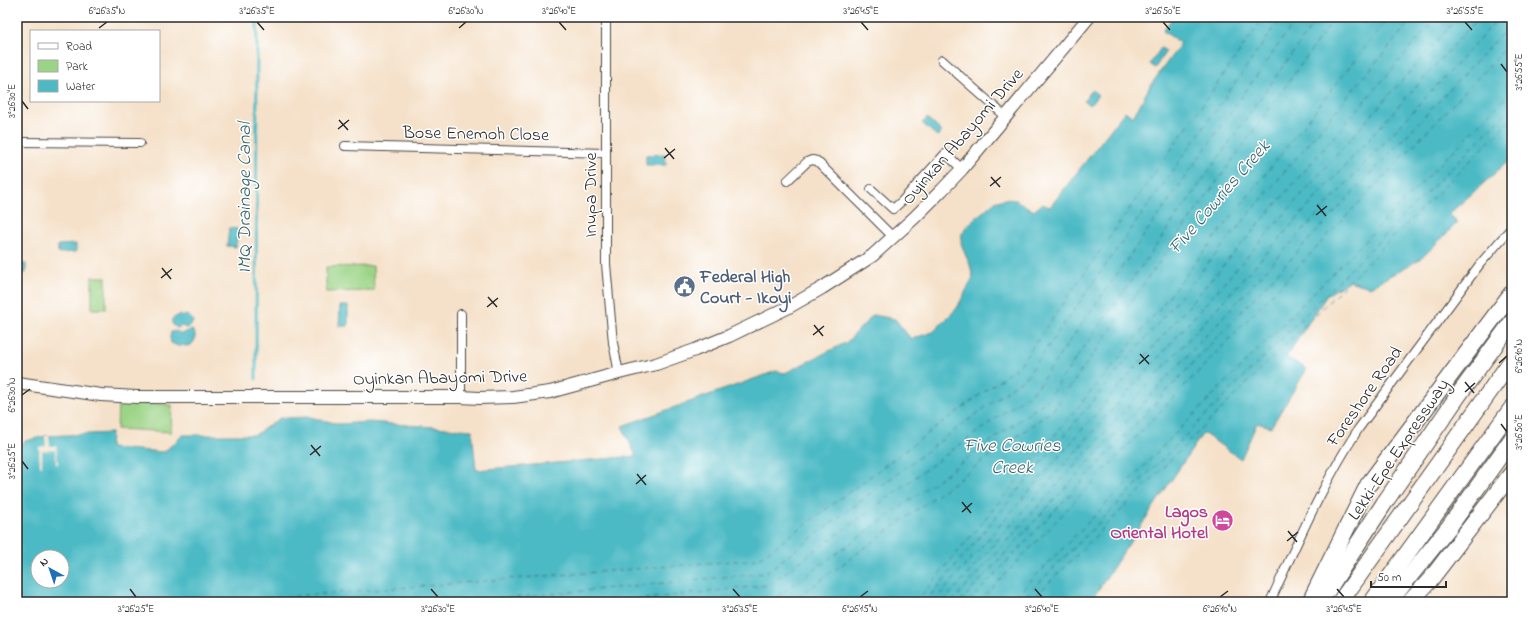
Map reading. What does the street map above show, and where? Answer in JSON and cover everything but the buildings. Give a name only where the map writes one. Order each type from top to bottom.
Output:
[{"type":"highway","points":[[1310,602],[1368,485],[1512,293]]},
{"type":"highway","name":"Lekki-Epe Expressway","points":[[1320,602],[1385,502],[1447,412],[1512,322]]},
{"type":"highway","points":[[1340,602],[1512,360]]},
{"type":"highway","points":[[1372,602],[1512,408]]},
{"type":"highway","points":[[1389,602],[1449,527],[1512,439]]},
{"type":"highway","points":[[1410,602],[1430,580],[1512,474]]},
{"type":"street","name":"Inupa Drive","points":[[606,17],[606,264],[613,343],[619,372]]},
{"type":"street","name":"Oyinkan Abayomi Drive","points":[[17,383],[101,395],[513,397],[550,392],[619,372],[656,364],[695,350],[789,306],[848,272],[872,256],[914,218],[962,169],[1089,17]]},
{"type":"street","points":[[942,60],[1005,116]]},
{"type":"street","points":[[17,142],[140,142]]},
{"type":"street","name":"Bose Enemoh Close","points":[[345,146],[606,153]]},
{"type":"street","points":[[871,189],[893,209],[945,154],[962,169]]},
{"type":"street","points":[[787,181],[808,162],[812,160],[817,162],[893,237]]},
{"type":"street","name":"Foreshore Road","points":[[1270,602],[1334,468],[1346,448],[1359,428],[1480,264],[1512,227]]},
{"type":"street","points":[[461,314],[461,397]]},
{"type":"green space","points":[[373,266],[374,291],[326,292],[326,267]]},
{"type":"green space","points":[[92,277],[106,277],[106,309],[92,309]]},
{"type":"green space","points":[[118,402],[172,405],[171,432],[117,429]]},
{"type":"water","name":"Five Cowries Creek","points":[[1173,17],[1512,17],[1512,158],[1449,214],[1458,222],[1422,258],[1370,287],[1349,281],[1327,295],[1286,357],[1307,369],[1271,427],[1257,423],[1241,459],[1203,433],[1090,602],[17,602],[17,440],[21,440],[21,444],[25,441],[45,436],[111,433],[110,448],[164,452],[183,435],[255,435],[280,418],[310,417],[339,424],[369,422],[472,430],[476,470],[636,456],[622,426],[776,371],[785,373],[847,342],[873,315],[895,319],[911,339],[933,332],[957,308],[973,277],[961,243],[962,233],[969,224],[994,202],[1005,199],[1016,200],[1034,211],[1042,204],[1050,207],[1125,111],[1133,117],[1150,86],[1181,43],[1163,31]]},
{"type":"water","points":[[1161,48],[1166,51],[1155,68],[1150,64]]},
{"type":"water","points":[[1092,90],[1098,95],[1090,105],[1084,101]]},
{"type":"water","points":[[927,118],[942,132],[937,136],[922,123]]},
{"type":"water","points":[[665,154],[666,165],[646,165],[646,155]]},
{"type":"water","points":[[229,228],[238,229],[236,247],[227,246]]},
{"type":"water","points":[[76,244],[76,252],[58,253],[58,245]]},
{"type":"water","points":[[17,263],[26,264],[26,273],[17,273]]},
{"type":"water","points":[[340,306],[348,306],[348,326],[339,326]]},
{"type":"water","points":[[179,315],[182,317],[186,315],[193,321],[188,328],[181,326],[178,328],[173,325],[172,319]]},
{"type":"water","points":[[192,330],[195,334],[195,340],[191,345],[182,345],[180,347],[171,343],[171,332],[176,331],[182,334]]},
{"type":"pier","points":[[45,436],[49,436],[50,446],[56,446],[58,464],[56,464],[55,450],[42,451],[42,466],[40,466],[39,447],[46,446]]},
{"type":"waterway","name":"IMQ Drainage Canal","points":[[256,379],[257,17]]},
{"type":"ferry route","points":[[222,602],[759,559],[1020,365],[1264,17]]},
{"type":"ferry route","points":[[471,602],[765,573],[1027,376],[1282,17]]},
{"type":"ferry route","points":[[618,602],[768,585],[1036,389],[1298,17]]},
{"type":"ferry route","points":[[751,602],[774,599],[1046,401],[1318,17]]},
{"type":"ferry route","points":[[791,602],[1054,409],[1335,17]]},
{"type":"ferry route","points":[[916,602],[1148,323],[1389,17]]},
{"type":"ferry route","points":[[925,602],[1414,17]]},
{"type":"ferry route","points":[[934,602],[1437,17]]},
{"type":"ferry route","points":[[943,602],[1458,17]]},
{"type":"ferry route","points":[[952,602],[1479,17]]},
{"type":"ferry route","points":[[960,602],[1500,17]]},
{"type":"ferry route","points":[[969,602],[1512,23]]},
{"type":"ferry route","points":[[979,602],[1512,42]]},
{"type":"ferry route","points":[[1010,602],[1512,91]]},
{"type":"ferry route","points":[[1020,602],[1512,107]]},
{"type":"ferry route","points":[[1030,602],[1512,119]]},
{"type":"place","name":"Federal High Court - Ikoyi","points":[[684,286]]},
{"type":"place","name":"Lagos Oriental Hotel","points":[[1223,521]]}]
